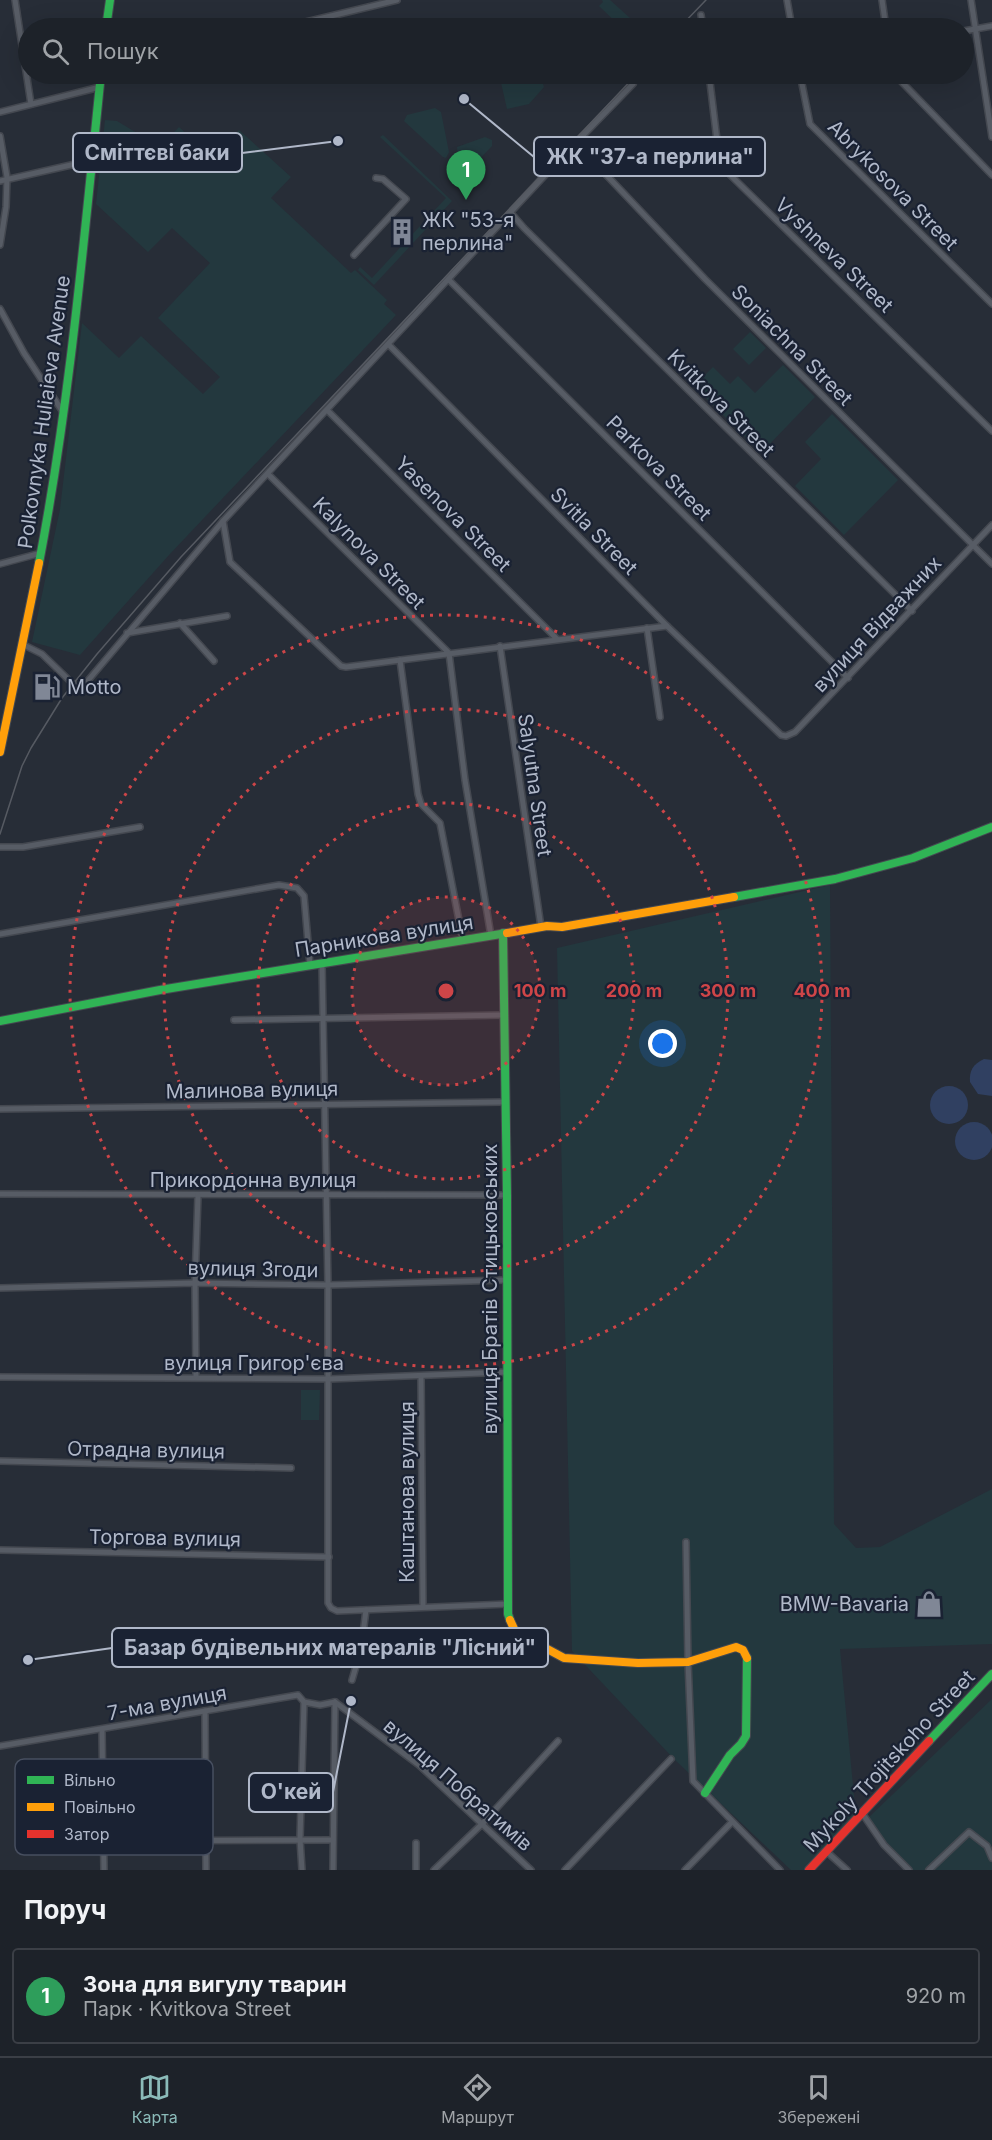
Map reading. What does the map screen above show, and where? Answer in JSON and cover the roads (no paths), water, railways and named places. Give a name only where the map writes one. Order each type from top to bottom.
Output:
[{"type":"street","points":[[15,0],[18,20]]},
{"type":"street","points":[[107,18],[110,0]]},
{"type":"street","points":[[322,18],[397,0]]},
{"type":"street","points":[[787,0],[790,18]]},
{"type":"street","points":[[882,0],[885,18]]},
{"type":"street","points":[[971,0],[992,136]]},
{"type":"street","points":[[976,29],[992,26]]},
{"type":"street","points":[[28,84],[31,104]]},
{"type":"street","name":"Polkovnyka Huliaieva Avenue","points":[[0,752],[41,553],[64,413],[101,84]]},
{"type":"street","points":[[22,644],[42,654],[73,684],[80,687],[85,684],[223,521],[633,84]]},
{"type":"street","name":"Vyshneva Street","points":[[710,84],[720,165],[992,431]]},
{"type":"street","name":"Abrykosova Street","points":[[803,84],[810,124],[992,304]]},
{"type":"street","points":[[904,84],[992,175]]},
{"type":"street","points":[[0,112],[100,87]]},
{"type":"street","points":[[0,135],[7,178],[6,207],[0,245]]},
{"type":"street","name":"Soniachna Street","points":[[576,143],[705,279],[992,564]]},
{"type":"street","points":[[0,181],[93,160]]},
{"type":"street","points":[[354,255],[406,199],[383,179],[376,177]]},
{"type":"street","name":"Kvitkova Street","points":[[512,213],[532,236],[912,611]]},
{"type":"street","name":"Parkova Street","points":[[449,280],[848,678]]},
{"type":"street","points":[[0,309],[24,353],[64,413]]},
{"type":"street","name":"Svitla Street","points":[[389,345],[667,626],[781,735]]},
{"type":"street","name":"Yasenova Street","points":[[327,410],[557,639]]},
{"type":"street","name":"Kalynova Street","points":[[268,474],[449,653]]},
{"type":"street","points":[[223,521],[230,562],[341,666],[353,667],[667,626]]},
{"type":"street","name":"вулиця Відважних","points":[[781,735],[786,736],[795,732],[992,525]]},
{"type":"street","points":[[0,564],[41,553]]},
{"type":"street","points":[[127,633],[227,615]]},
{"type":"street","points":[[180,623],[214,662]]},
{"type":"street","points":[[647,628],[660,717]]},
{"type":"street","name":"Salyutna Street","points":[[500,646],[540,927]]},
{"type":"street","points":[[449,653],[465,780],[491,936]]},
{"type":"street","points":[[400,660],[418,794],[421,804],[440,823],[463,941]]},
{"type":"street","points":[[0,847],[23,847],[140,827]]},
{"type":"street","name":"Парникова вулиця","points":[[0,1021],[160,990],[540,927],[562,927],[835,879],[913,858],[992,827]]},
{"type":"street","points":[[0,934],[279,885],[297,888],[304,896],[310,965]]},
{"type":"street","name":"вулиця Братів Стицьковських","points":[[503,933],[507,1195],[508,1614],[520,1642],[538,1644],[564,1658],[638,1664],[688,1662]]},
{"type":"street","points":[[322,963],[329,1378],[328,1603],[337,1611],[508,1604]]},
{"type":"street","points":[[234,1020],[504,1015]]},
{"type":"street","name":"Малинова вулиця","points":[[0,1109],[504,1102]]},
{"type":"street","name":"Прикордонна вулиця","points":[[0,1194],[507,1195]]},
{"type":"street","points":[[196,1377],[195,1282],[198,1195]]},
{"type":"street","name":"вулиця Згоди","points":[[0,1288],[195,1282],[328,1285],[506,1280]]},
{"type":"street","name":"вулиця Григор'єва","points":[[0,1377],[329,1378],[507,1372]]},
{"type":"street","name":"Каштанова вулиця","points":[[421,1376],[423,1607]]},
{"type":"street","name":"Отрадна вулиця","points":[[0,1461],[291,1468]]},
{"type":"street","points":[[686,1542],[693,1781],[780,1870]]},
{"type":"street","name":"Торгова вулиця","points":[[0,1550],[328,1557]]},
{"type":"street","points":[[352,1680],[361,1648],[366,1610]]},
{"type":"street","points":[[688,1662],[736,1647],[746,1651],[746,1736],[744,1743],[728,1758],[705,1793]]},
{"type":"street","name":"Mykoly Trojitskoho Street","points":[[809,1870],[992,1674]]},
{"type":"street","name":"7-ма вулиця","points":[[0,1746],[298,1695],[304,1702],[320,1705],[335,1702]]},
{"type":"street","points":[[302,1870],[300,1839],[304,1702]]},
{"type":"street","points":[[333,1870],[335,1702]]},
{"type":"street","name":"вулиця Побратимів","points":[[335,1702],[419,1765],[531,1870]]},
{"type":"street","points":[[205,1711],[205,1759]]},
{"type":"street","points":[[102,1730],[102,1759]]},
{"type":"street","points":[[435,1870],[482,1824],[558,1741]]},
{"type":"street","points":[[565,1870],[671,1759]]},
{"type":"street","points":[[862,1813],[884,1845],[909,1870]]},
{"type":"street","points":[[685,1870],[732,1822]]},
{"type":"street","points":[[929,1870],[969,1832],[987,1846],[992,1858]]},
{"type":"street","points":[[213,1839],[333,1839]]},
{"type":"street","points":[[416,1843],[416,1870]]},
{"type":"street","points":[[827,1852],[847,1870]]},
{"type":"street","points":[[103,1855],[104,1870]]},
{"type":"water","points":[[984,1059],[992,1060],[992,1096],[978,1094],[970,1082],[972,1068]]},
{"type":"water","points":[[949,1086],[962,1092],[968,1105],[962,1118],[949,1124],[936,1118],[930,1105],[936,1092]]},
{"type":"water","points":[[974,1122],[987,1128],[993,1141],[987,1154],[974,1160],[961,1154],[955,1141],[961,1128]]},
{"type":"tram line","points":[[689,18],[706,0]]},
{"type":"tram line","points":[[0,834],[22,766],[31,748],[62,698],[97,654],[181,557],[628,84]]},
{"type":"place","name":"ЖК \"37-а перлина\"","points":[[464,99]]},
{"type":"place","name":"Сміттєві баки","points":[[338,141]]},
{"type":"place","name":"Зона для вигулу тварин","points":[[466,200]]},
{"type":"place","name":"ЖК \"53-я перлина\"","points":[[402,232]]},
{"type":"place","name":"Motto","points":[[47,687]]},
{"type":"place","name":"BMW-Bavaria","points":[[929,1604]]},
{"type":"place","name":"Базар будівельних матералів \"Лісний\"","points":[[28,1660]]},
{"type":"place","name":"О'кей","points":[[351,1701]]}]
